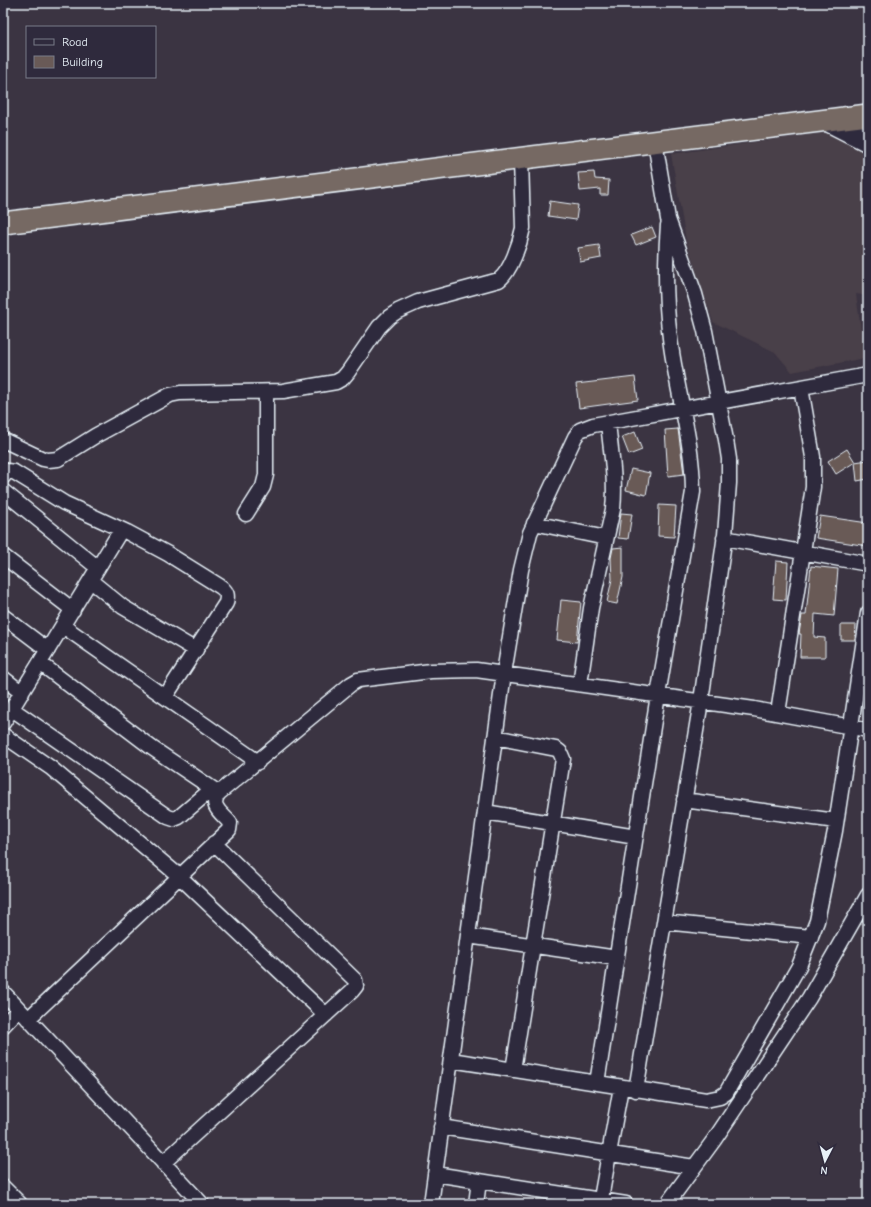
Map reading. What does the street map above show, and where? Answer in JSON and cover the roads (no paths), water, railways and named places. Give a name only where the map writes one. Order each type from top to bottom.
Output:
[{"type":"highway","points":[[3,223],[868,116]]},
{"type":"street","points":[[830,120],[868,134]]},
{"type":"street","points":[[830,120],[868,146]]},
{"type":"street","points":[[636,1090],[701,701],[724,538],[729,483],[729,459],[705,331],[695,294],[668,219],[655,142]]},
{"type":"street","points":[[3,440],[43,459],[53,460],[58,459],[95,436],[170,395],[180,393],[283,391],[336,382],[348,372],[379,327],[398,310],[418,302],[499,280],[507,273],[523,228],[521,159]]},
{"type":"street","points":[[597,1084],[658,695],[693,492],[692,460],[670,338],[666,298],[665,257],[668,219]]},
{"type":"street","points":[[431,1204],[504,673],[525,550],[534,523],[575,437],[580,430],[608,423],[868,375]]},
{"type":"street","points":[[778,713],[813,487],[813,466],[801,388]]},
{"type":"street","points":[[246,514],[263,487],[266,475],[266,392]]},
{"type":"street","points":[[580,684],[591,608],[613,509],[615,493],[608,423]]},
{"type":"street","points":[[3,477],[7,471],[14,472],[64,504],[122,530],[168,554],[221,587],[226,592],[228,597],[226,603],[165,697]]},
{"type":"street","points":[[3,491],[98,568]]},
{"type":"street","points":[[534,523],[606,538]]},
{"type":"street","points":[[3,723],[122,530]]},
{"type":"street","points":[[724,538],[803,554],[868,564]]},
{"type":"street","points":[[3,556],[73,610]]},
{"type":"street","points":[[90,581],[134,614],[196,650]]},
{"type":"street","points":[[451,1060],[706,1100],[713,1099],[726,1093],[799,966],[817,921],[836,821],[868,613]]},
{"type":"street","points":[[3,616],[48,650]]},
{"type":"street","points":[[63,626],[258,762]]},
{"type":"street","points":[[40,663],[134,734],[215,791]]},
{"type":"street","points":[[12,709],[168,817],[174,819],[258,762],[345,689],[358,680],[431,671],[462,669],[476,670],[701,701],[778,713],[868,730]]},
{"type":"street","points":[[3,678],[22,693]]},
{"type":"street","points":[[3,735],[56,773],[104,815],[179,876],[326,1015]]},
{"type":"street","points":[[495,737],[556,749],[560,752],[563,762],[513,1070]]},
{"type":"street","points":[[3,1026],[24,1014],[229,830],[231,825],[215,806],[215,791]]},
{"type":"street","points":[[684,800],[836,821]]},
{"type":"street","points":[[485,812],[636,837]]},
{"type":"street","points":[[163,1163],[356,986],[354,980],[214,843]]},
{"type":"street","points":[[667,1204],[714,1140],[809,998],[868,895]]},
{"type":"street","points":[[664,922],[811,938]]},
{"type":"street","points":[[468,936],[617,958]]},
{"type":"street","points":[[3,992],[202,1204]]},
{"type":"street","points":[[601,1202],[621,1087]]},
{"type":"street","points":[[442,1126],[610,1152],[694,1167]]},
{"type":"street","points":[[435,1174],[479,1181],[548,1198],[626,1204]]},
{"type":"street","points":[[476,1204],[479,1181]]},
{"type":"street","points":[[3,1187],[20,1204]]}]
